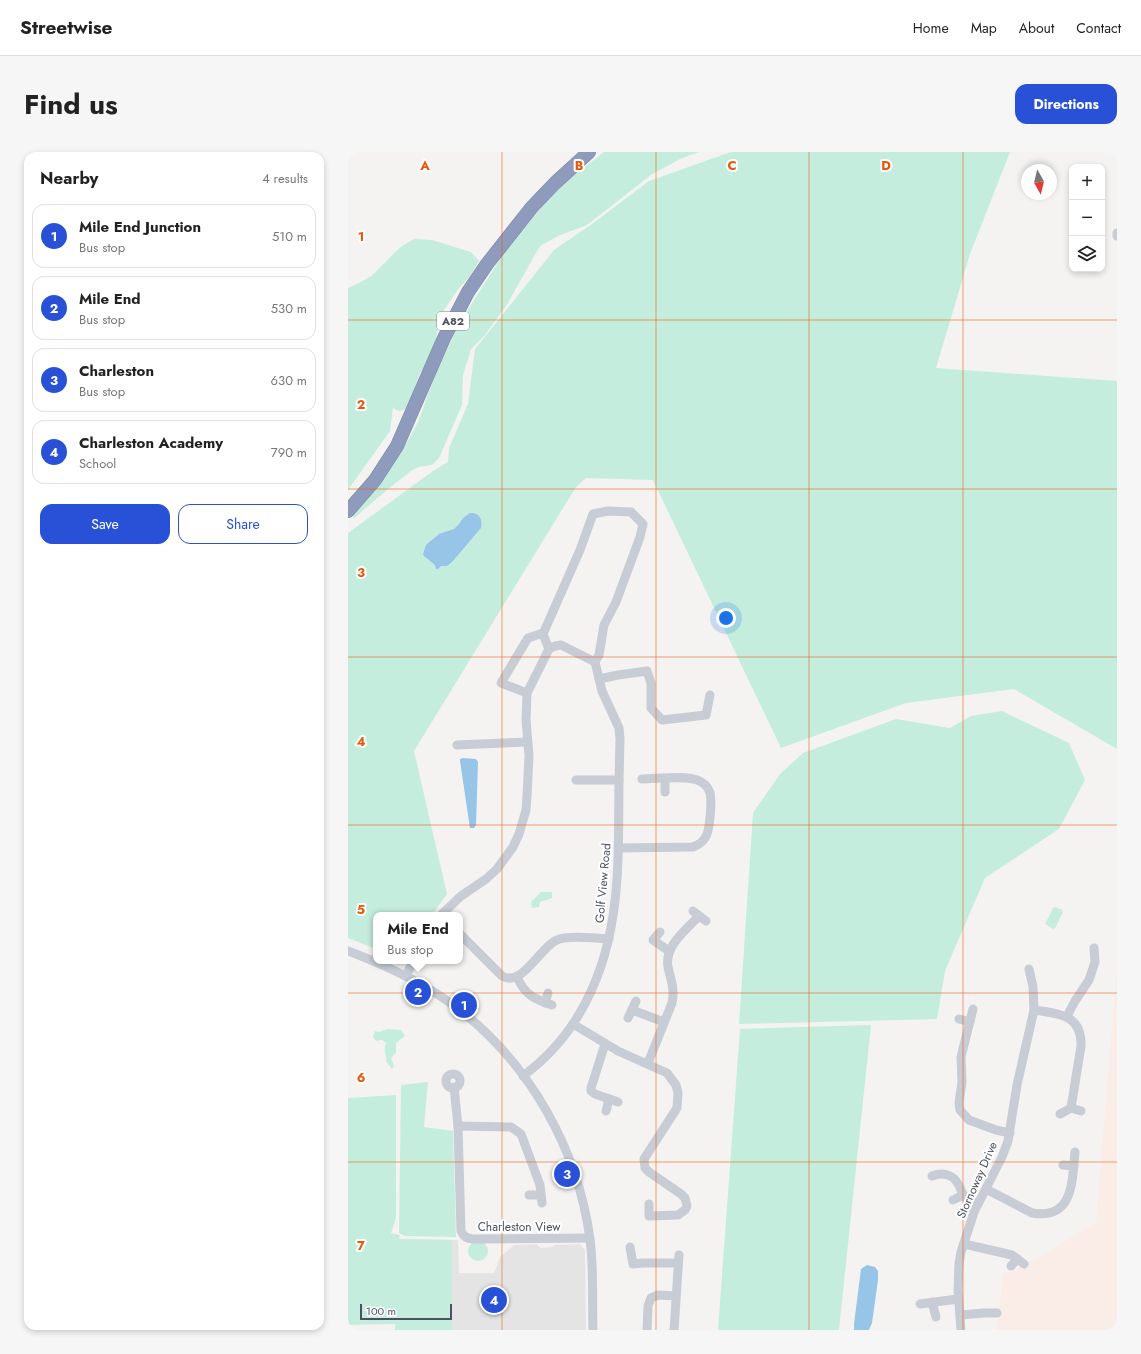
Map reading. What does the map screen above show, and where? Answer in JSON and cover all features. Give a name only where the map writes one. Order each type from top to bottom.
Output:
[{"type":"highway","name":"A82","points":[[348,511],[375,480],[397,446],[444,338],[468,292],[508,236],[532,207],[555,183],[590,152]]},
{"type":"street","points":[[444,912],[456,900],[486,879],[497,869],[513,847],[519,834],[526,810],[529,756],[526,720],[527,693],[549,649],[555,646],[561,646],[596,662],[599,655],[604,625],[616,602],[640,537],[643,524],[631,512],[608,511],[594,514],[580,550],[543,633],[549,649]]},
{"type":"street","points":[[527,693],[501,683],[528,638],[543,633]]},
{"type":"street","name":"Golf View Road","points":[[523,1076],[553,1049],[573,1024],[597,981],[609,939],[617,889],[620,739],[619,728],[602,691],[596,662]]},
{"type":"street","points":[[599,679],[618,675],[645,673],[647,671],[651,683],[652,708],[662,720],[706,715],[710,695]]},
{"type":"street","points":[[457,745],[528,742]]},
{"type":"street","points":[[618,848],[693,847],[701,843],[706,837],[709,829],[711,801],[710,792],[705,785],[698,780],[688,778],[642,780]]},
{"type":"street","points":[[665,779],[666,792]]},
{"type":"street","points":[[576,780],[620,780]]},
{"type":"street","points":[[592,780],[592,790]]},
{"type":"street","points":[[648,1064],[672,1003],[674,994],[667,958],[669,951],[699,916]]},
{"type":"street","points":[[660,932],[649,938],[669,951]]},
{"type":"street","points":[[463,937],[502,976],[512,979],[516,977],[555,940],[566,938],[609,939]]},
{"type":"street","points":[[1067,1016],[1089,980],[1095,962],[1094,948]]},
{"type":"street","points":[[348,951],[373,960]]},
{"type":"street","points":[[382,964],[406,976],[460,1010],[494,1042],[523,1076],[545,1109],[561,1140],[578,1184],[583,1204],[590,1238],[593,1330]]},
{"type":"street","points":[[406,976],[412,964]]},
{"type":"street","name":"Stornoway Drive","points":[[961,1330],[958,1299],[959,1264],[964,1244],[978,1204],[1002,1157],[1010,1133],[1017,1085],[1034,1010],[1033,987],[1029,969]]},
{"type":"street","points":[[516,977],[524,991],[531,997],[548,1004],[548,993]]},
{"type":"street","points":[[636,1001],[630,1014],[664,1022]]},
{"type":"street","points":[[973,1009],[961,1057],[962,1082],[959,1103],[960,1110],[969,1120],[996,1130],[1010,1133]]},
{"type":"street","points":[[1034,1010],[1067,1016],[1075,1023],[1079,1030],[1082,1038],[1071,1108]]},
{"type":"street","points":[[959,1019],[970,1022]]},
{"type":"street","points":[[573,1024],[618,1051],[667,1073],[672,1078],[677,1089],[679,1100],[675,1112],[646,1154],[643,1163],[649,1172],[685,1198],[687,1206],[686,1210],[678,1215],[645,1216],[649,1204]]},
{"type":"street","points":[[605,1044],[591,1088],[593,1093],[613,1100],[606,1111]]},
{"type":"street","name":"Charleston View","points":[[454,1087],[458,1126],[461,1231],[464,1235],[467,1238],[473,1239],[590,1238]]},
{"type":"street","points":[[1060,1114],[1071,1108],[1081,1111]]},
{"type":"street","points":[[458,1126],[511,1127],[516,1130],[520,1134],[541,1189],[541,1199],[529,1195]]},
{"type":"street","points":[[986,1189],[1032,1213],[1040,1214],[1055,1211],[1067,1200],[1071,1189],[1075,1152]]},
{"type":"street","points":[[1063,1165],[1074,1166]]},
{"type":"street","points":[[932,1176],[941,1174],[950,1176],[958,1182],[963,1195],[978,1204]]},
{"type":"street","points":[[953,1200],[963,1195]]},
{"type":"street","points":[[964,1244],[1008,1254],[1021,1261],[1011,1266]]},
{"type":"street","points":[[630,1248],[629,1266],[679,1259],[674,1330]]},
{"type":"street","points":[[646,1325],[648,1306],[651,1298],[658,1295],[676,1296]]},
{"type":"street","points":[[920,1304],[958,1299]]},
{"type":"street","points":[[932,1302],[936,1317]]},
{"type":"street","points":[[960,1315],[983,1309],[997,1313]]},
{"type":"shaded area","points":[[1117,968],[1117,1330],[997,1330],[1003,1275],[1038,1258],[1096,1222]]},
{"type":"shaded area","points":[[398,1239],[458,1240],[459,1273],[494,1273],[500,1257],[514,1245],[536,1244],[541,1248],[552,1247],[555,1245],[580,1244],[585,1250],[586,1330],[404,1330]]},
{"type":"green space","points":[[604,152],[699,152],[680,159],[651,175],[587,225],[558,236],[540,246],[506,306],[485,335],[471,349],[463,375],[462,405],[439,458],[432,465],[418,467],[411,471],[353,519],[353,514],[389,470],[409,439],[418,422],[437,370],[453,337],[469,308],[502,256],[515,237],[543,205],[567,181]]},
{"type":"green space","points":[[731,152],[1010,152],[970,254],[936,368],[1117,381],[1117,749],[1014,689],[906,703],[781,748],[653,480],[586,478],[576,487],[414,751],[447,894],[434,912],[373,912],[373,948],[348,938],[348,533],[433,471],[448,462],[449,448],[468,404],[475,349],[554,250],[592,224],[649,181]]},
{"type":"green space","points":[[415,239],[432,240],[471,252],[479,261],[470,276],[459,288],[440,316],[435,344],[427,364],[420,373],[410,402],[405,409],[400,411],[393,407],[390,431],[348,490],[348,288],[371,276],[402,246]]},
{"type":"green space","points":[[1002,711],[1069,743],[1085,780],[1059,829],[985,878],[945,971],[937,1019],[739,1024],[753,813],[780,774],[803,753],[896,719],[950,728],[971,716]]},
{"type":"green space","points":[[541,892],[552,892],[552,898],[540,902],[539,907],[532,908],[531,902]]},
{"type":"green space","points":[[1055,907],[1063,912],[1055,928],[1053,929],[1045,924],[1053,908]]},
{"type":"green space","points":[[871,1025],[839,1330],[718,1330],[740,1029]]},
{"type":"green space","points":[[387,1029],[401,1030],[405,1036],[396,1043],[396,1052],[391,1058],[394,1066],[392,1069],[386,1061],[386,1043],[382,1040],[376,1041],[373,1037],[375,1031],[379,1032]]},
{"type":"green space","points":[[428,1082],[424,1127],[453,1131],[456,1237],[405,1236],[399,1233],[401,1085]]},
{"type":"green space","points":[[396,1095],[396,1218],[391,1233],[400,1235],[399,1239],[452,1240],[452,1330],[395,1330],[395,1324],[348,1325],[348,1098]]},
{"type":"green space","points":[[478,1241],[485,1244],[488,1251],[485,1258],[478,1261],[471,1258],[468,1251],[471,1244]]},
{"type":"water","points":[[470,513],[476,514],[480,517],[481,528],[452,562],[447,566],[441,566],[436,569],[435,565],[423,554],[426,545],[439,534],[454,529],[463,518]]},
{"type":"water","points":[[460,759],[476,759],[478,762],[476,825],[474,828],[470,828],[460,761]]},
{"type":"water","points":[[867,1265],[875,1267],[878,1271],[872,1323],[869,1330],[854,1330],[861,1269]]},
{"type":"place","name":"Mile End","points":[[418,992]]},
{"type":"place","name":"Mile End Junction","points":[[464,1005]]},
{"type":"place","name":"Charleston","points":[[567,1174]]},
{"type":"place","name":"Charleston Academy","points":[[494,1300]]}]
